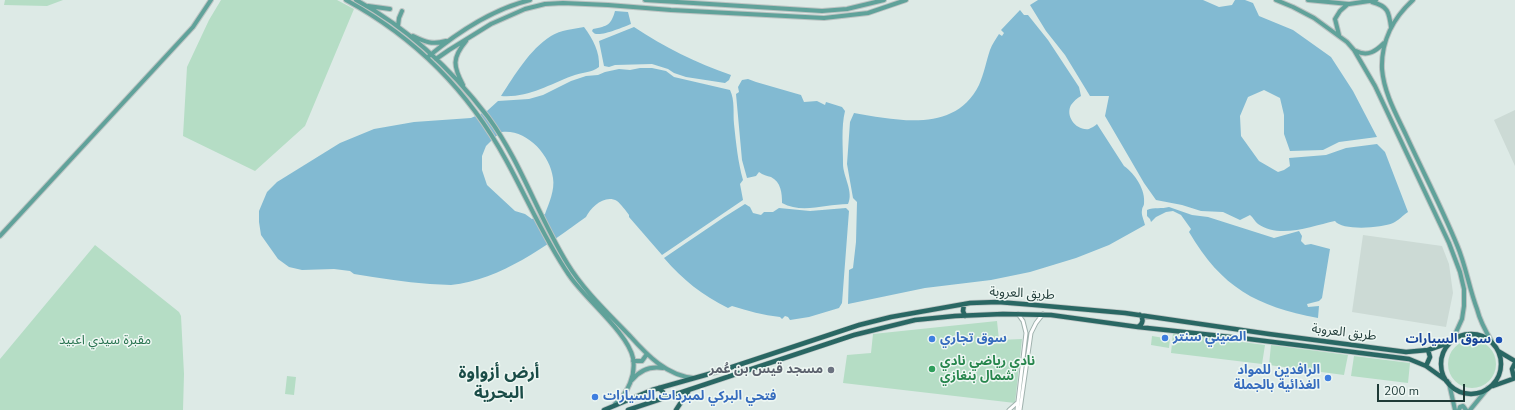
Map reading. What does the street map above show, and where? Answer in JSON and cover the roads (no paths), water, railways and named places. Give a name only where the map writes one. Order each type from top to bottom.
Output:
[{"type":"highway","name":"طريق العروبة","points":[[604,410],[659,388],[750,361],[864,323],[964,304],[998,302],[1140,315],[1196,324],[1401,351],[1415,352],[1428,350],[1452,342]]},
{"type":"highway","points":[[964,304],[963,311],[965,316]]},
{"type":"highway","name":"طريق العروبة","points":[[628,410],[815,346],[866,331],[915,320],[1018,314],[1043,314],[1074,317],[1138,327],[1409,359],[1426,366],[1448,382]]},
{"type":"highway","points":[[1138,327],[1142,324],[1140,315]]},
{"type":"highway","points":[[1490,387],[1496,381],[1500,371],[1501,361],[1498,351],[1492,342],[1484,337],[1474,334],[1461,336],[1452,342],[1445,351],[1442,361],[1443,371],[1448,382],[1458,390],[1468,393],[1478,393],[1515,378],[1512,371],[1515,362],[1498,351]]},
{"type":"highway","points":[[1426,366],[1430,357],[1428,350]]},
{"type":"highway","points":[[659,388],[663,392],[663,398]]},
{"type":"highway","points":[[674,410],[689,390]]},
{"type":"main road","points":[[1,234],[193,27],[210,0]]},
{"type":"main road","points":[[346,0],[390,27],[430,56],[466,91],[479,106],[500,136],[565,269],[579,289],[624,339],[631,351],[633,362],[631,381]]},
{"type":"main road","points":[[356,0],[398,26],[430,56]]},
{"type":"main road","points":[[430,56],[448,41],[497,12],[530,0]]},
{"type":"main road","points":[[645,0],[822,11],[847,9],[884,0]]},
{"type":"main road","points":[[435,60],[469,37],[506,16],[536,6],[553,3],[824,18],[868,13],[906,0]]},
{"type":"main road","points":[[1276,0],[1304,12],[1340,36],[1354,50],[1370,76],[1449,243],[1460,272],[1464,289],[1464,306],[1462,319],[1452,342]]},
{"type":"main road","points":[[1308,0],[1349,4],[1376,0]]},
{"type":"main road","points":[[1414,0],[1402,12],[1390,28],[1384,43],[1382,70],[1388,97],[1457,244],[1476,308],[1492,342]]},
{"type":"main road","points":[[1371,1],[1382,5],[1387,10],[1390,18],[1390,28]]},
{"type":"main road","points":[[1340,36],[1335,19],[1340,11],[1349,4]]},
{"type":"main road","points":[[367,6],[390,8]]},
{"type":"main road","points":[[398,26],[398,20],[402,11]]},
{"type":"main road","points":[[407,34],[429,44],[438,44],[448,41]]},
{"type":"main road","points":[[466,91],[457,73],[455,62],[457,52],[469,37]]},
{"type":"main road","points":[[1354,50],[1362,54],[1371,53],[1378,50],[1384,43]]},
{"type":"main road","points":[[435,60],[475,110],[500,149],[555,248],[582,284],[647,354],[666,369],[680,376],[696,378]]},
{"type":"main road","points":[[633,362],[642,361],[647,354]]},
{"type":"main road","points":[[612,407],[624,395],[631,381],[638,373],[648,369],[666,369]]},
{"type":"main road","points":[[1448,382],[1455,410]]},
{"type":"main road","points":[[1470,410],[1490,387]]},
{"type":"main road","points":[[1459,410],[1460,407],[1463,406],[1466,410]]},
{"type":"street","points":[[1018,314],[1024,324],[1026,333],[1018,410]]},
{"type":"street","points":[[1018,410],[1031,333],[1043,314]]},
{"type":"street","points":[[1009,410],[1018,402]]},
{"type":"water","points":[[1038,0],[1203,0],[1219,7],[1232,5],[1235,0],[1245,0],[1253,3],[1259,16],[1293,30],[1331,57],[1353,91],[1377,137],[1339,142],[1323,150],[1290,151],[1284,134],[1284,115],[1280,98],[1264,90],[1248,97],[1240,116],[1241,136],[1259,161],[1278,172],[1290,166],[1289,158],[1326,155],[1346,148],[1377,144],[1385,152],[1408,212],[1395,222],[1388,225],[1362,228],[1345,226],[1335,221],[1296,230],[1276,231],[1258,224],[1250,215],[1240,220],[1223,212],[1201,211],[1182,205],[1156,200],[1144,183],[1105,116],[1109,96],[1090,96],[1065,55],[1046,31],[1030,5]]},
{"type":"water","points":[[1020,10],[1024,15],[1028,15],[1048,40],[1079,87],[1081,96],[1071,105],[1069,114],[1073,122],[1080,128],[1084,129],[1089,129],[1097,124],[1124,166],[1132,173],[1139,183],[1144,199],[1142,216],[1145,225],[1109,245],[1076,258],[1030,272],[991,280],[925,288],[848,304],[849,270],[853,268],[856,242],[857,202],[853,198],[847,164],[850,122],[854,113],[906,120],[923,120],[940,117],[955,111],[968,101],[979,85],[993,44],[999,34],[1002,36],[1004,33],[1001,30]]},
{"type":"water","points":[[615,11],[628,12],[631,24],[604,33],[595,34],[592,31],[593,29],[608,24]]},
{"type":"water","points":[[584,27],[595,46],[599,67],[529,93],[501,96],[523,63],[543,42],[559,32]]},
{"type":"water","points":[[634,27],[681,54],[731,75],[729,80],[725,83],[686,77],[652,64],[615,65],[609,67],[604,66],[599,41]]},
{"type":"water","points":[[652,68],[666,71],[674,77],[730,90],[733,98],[736,145],[743,180],[740,184],[743,200],[662,255],[629,217],[622,206],[617,201],[612,199],[603,200],[591,209],[586,217],[523,260],[488,276],[470,282],[451,285],[392,280],[334,269],[302,270],[289,267],[278,259],[261,235],[259,211],[267,192],[277,182],[340,143],[374,129],[414,122],[471,118],[487,111],[498,101],[529,99],[543,95],[571,81],[586,76],[598,75],[619,69],[630,70]],"holes":[[[502,132],[511,132],[528,139],[535,145],[542,152],[551,169],[553,187],[545,214],[532,219],[525,214],[515,211],[487,185],[482,170],[482,156],[486,146]]]},
{"type":"water","points":[[748,79],[801,95],[804,102],[817,101],[825,105],[826,102],[842,107],[845,111],[843,131],[843,169],[850,194],[848,204],[814,208],[798,208],[790,206],[782,203],[782,195],[779,185],[771,177],[759,172],[756,176],[747,178],[742,160],[736,94],[739,92],[738,87],[742,80]]},
{"type":"water","points":[[745,204],[750,207],[753,213],[761,215],[764,212],[773,212],[779,208],[810,211],[846,208],[849,211],[842,303],[839,308],[809,317],[790,320],[785,316],[782,319],[780,317],[756,313],[732,306],[728,308],[693,286],[664,258]]},
{"type":"water","points":[[1169,207],[1192,215],[1208,217],[1274,238],[1299,231],[1302,236],[1301,241],[1305,245],[1311,244],[1330,249],[1322,298],[1319,301],[1307,304],[1308,307],[1319,306],[1318,318],[1276,307],[1243,292],[1228,281],[1201,251],[1189,232],[1191,229],[1181,215],[1173,211],[1166,212],[1156,217],[1151,222],[1147,216],[1147,210]]},
{"type":"place","name":"الصيني سنتر","points":[[1165,338]]},
{"type":"place","name":"سوق تجاري","points":[[932,339]]},
{"type":"place","name":"سوق السيارات","points":[[1499,340]]},
{"type":"place","name":"نادي رياضي نادي شمال بنغازي","points":[[932,369]]},
{"type":"place","name":"مسجد قيس بن عُمر","points":[[831,370]]},
{"type":"place","name":"الرافدين للمواد الغذائية بالجملة","points":[[1328,378]]},
{"type":"place","name":"فتحي البركي لمبردات السيارات","points":[[595,397]]},
{"type":"district","name":"أرض أزواوة البحرية","points":[[499,384]]},
{"type":"park label","name":"مقبرة سيدي اعبيد","points":[[105,341]]}]
